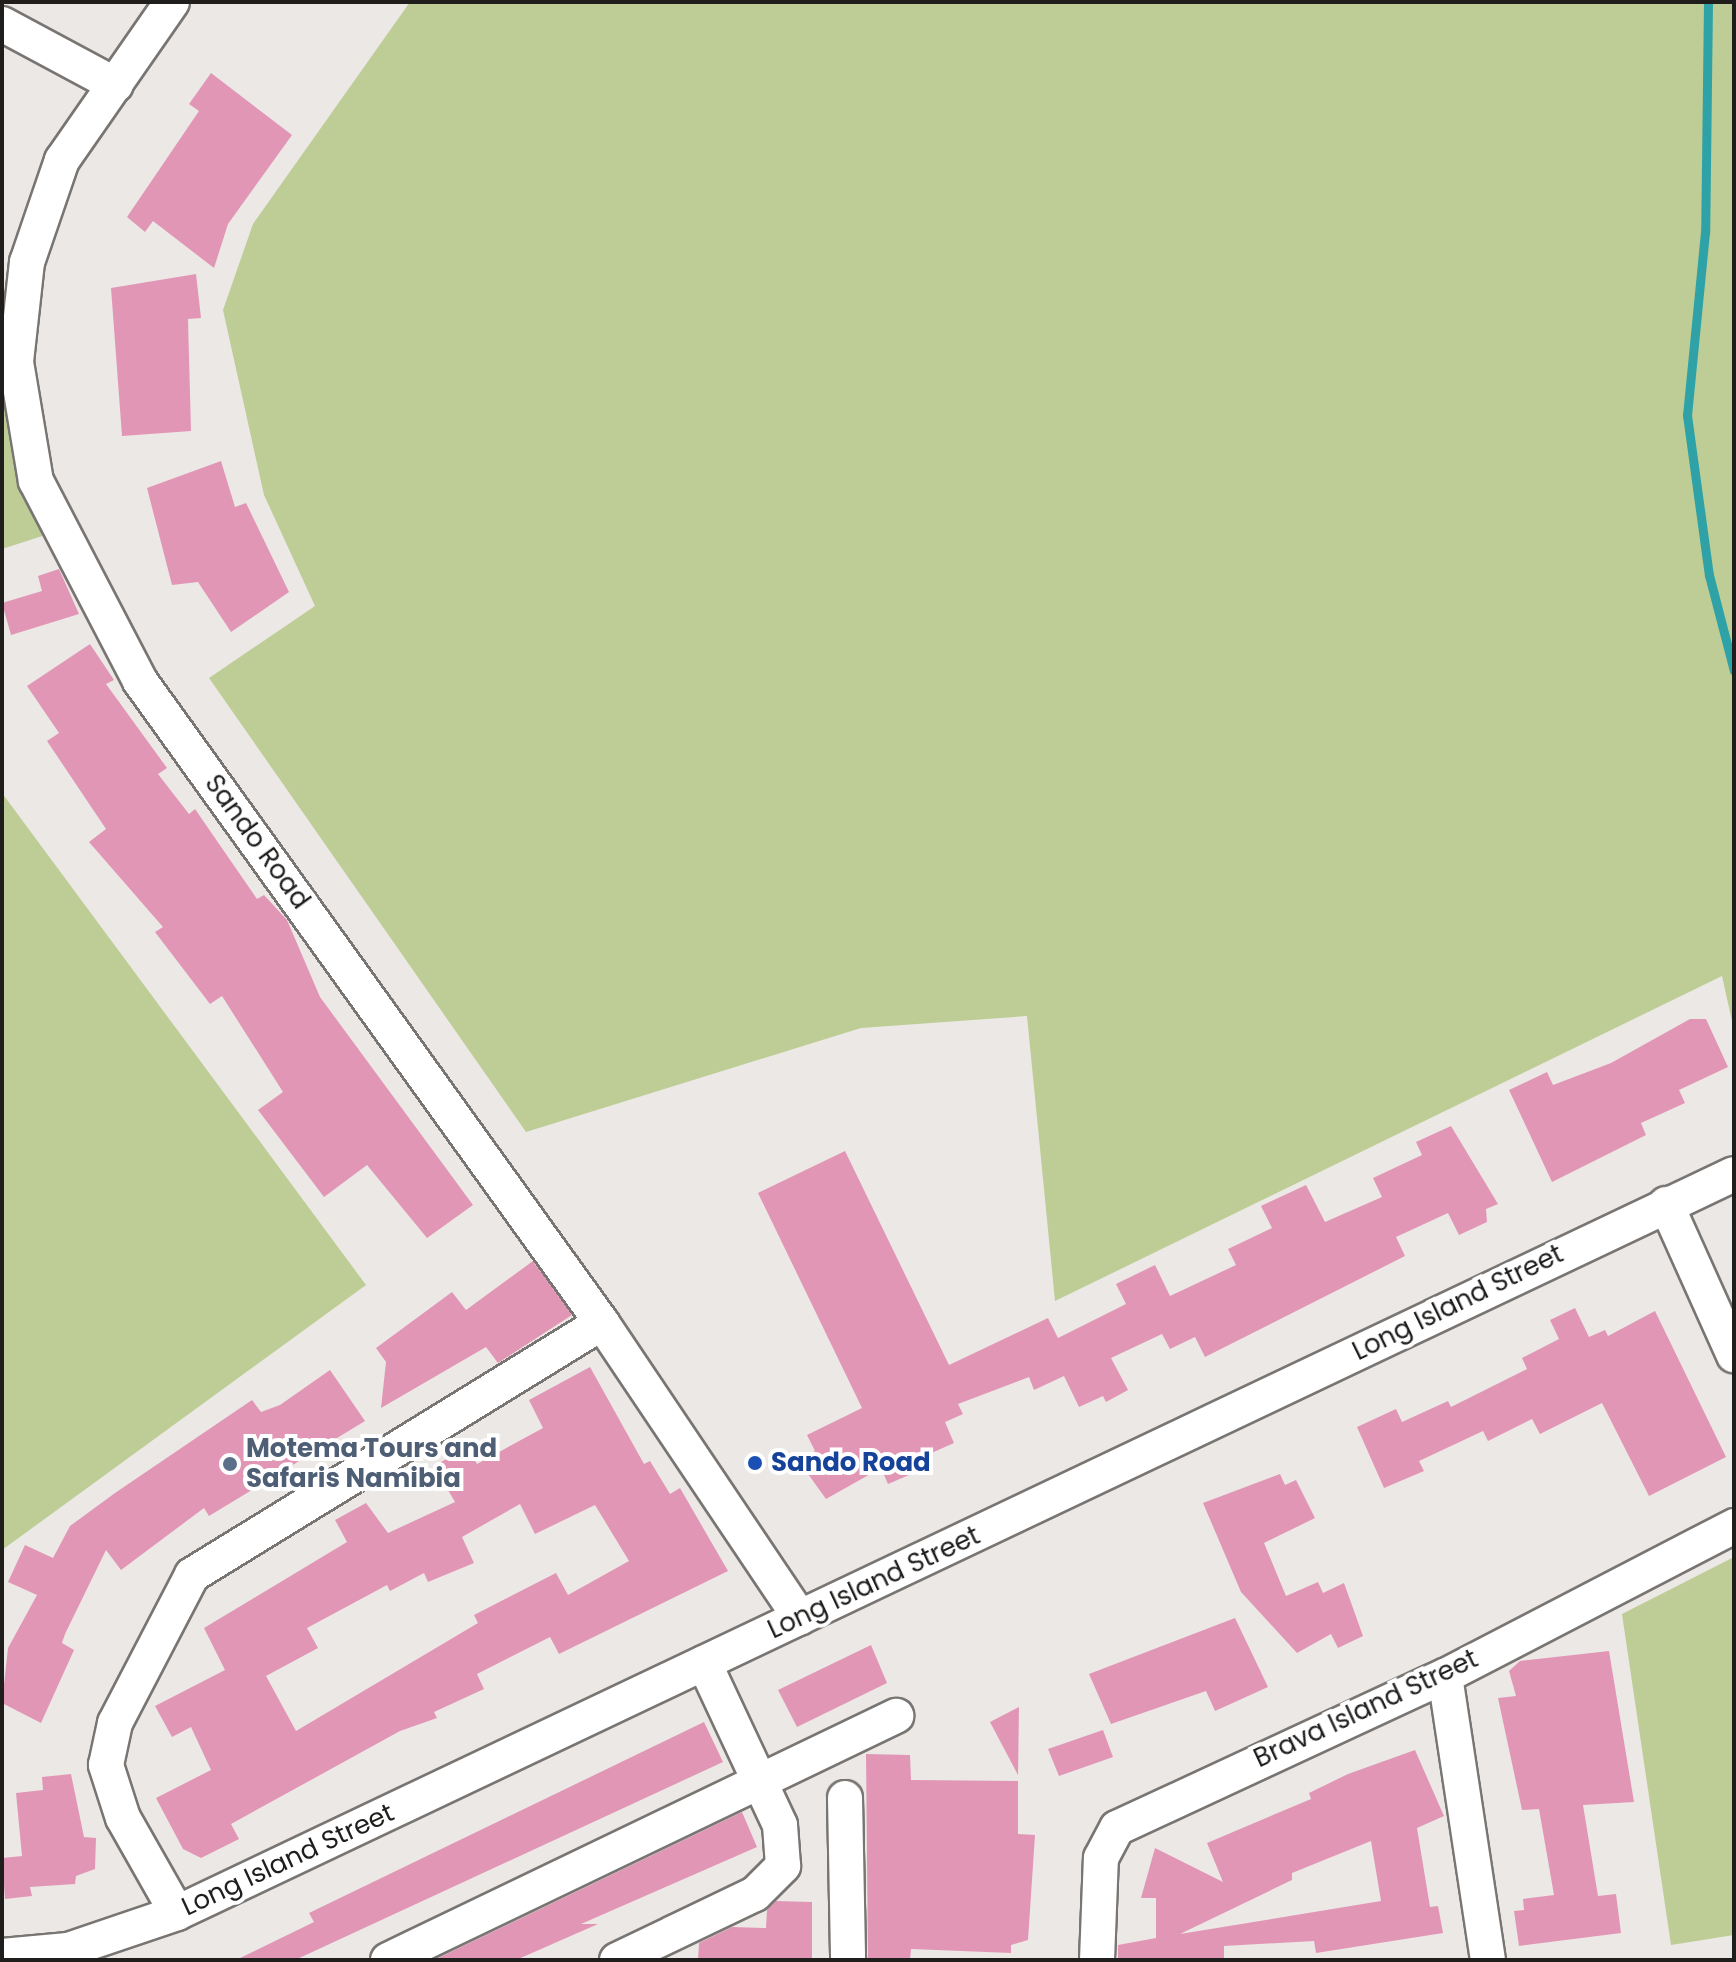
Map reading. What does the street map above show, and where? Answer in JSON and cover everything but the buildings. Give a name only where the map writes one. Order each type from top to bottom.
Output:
[{"type":"street","name":"Sando Road","points":[[172,2],[62,160],[17,313],[16,362],[36,481],[140,681],[602,1323],[800,1618]]},
{"type":"street","points":[[2,24],[116,85]]},
{"type":"street","name":"Long Island Street","points":[[2,1956],[68,1950],[177,1913],[1734,1174]]},
{"type":"street","points":[[1666,1204],[1734,1355]]},
{"type":"street","points":[[177,1913],[123,1818],[106,1765],[115,1723],[192,1575],[602,1323]]},
{"type":"street","name":"Brava Island Street","points":[[1097,1960],[1101,1858],[1117,1828],[1445,1676],[1734,1526]]},
{"type":"street","points":[[617,1960],[772,1882],[785,1845],[704,1663]]},
{"type":"street","points":[[1445,1676],[1488,1960]]},
{"type":"street","points":[[388,1960],[896,1716]]},
{"type":"street","points":[[845,1798],[848,1960]]},
{"type":"green space","points":[[410,2],[1734,2],[1734,1030],[1722,976],[1055,1301],[1027,1016],[861,1028],[526,1132],[209,678],[315,606],[264,495],[223,310],[253,224]]},
{"type":"green space","points":[[2,378],[61,530],[2,549]]},
{"type":"green space","points":[[2,793],[366,1285],[2,1550]]},
{"type":"green space","points":[[1734,1557],[1734,1935],[1671,1945],[1622,1614]]},
{"type":"waterway","points":[[1708,2],[1705,232],[1687,415],[1709,575],[1734,671]]},
{"type":"place","name":"Sando Road","points":[[755,1463]]},
{"type":"place","name":"Motema Tours and Safaris Namibia","points":[[230,1464]]}]
